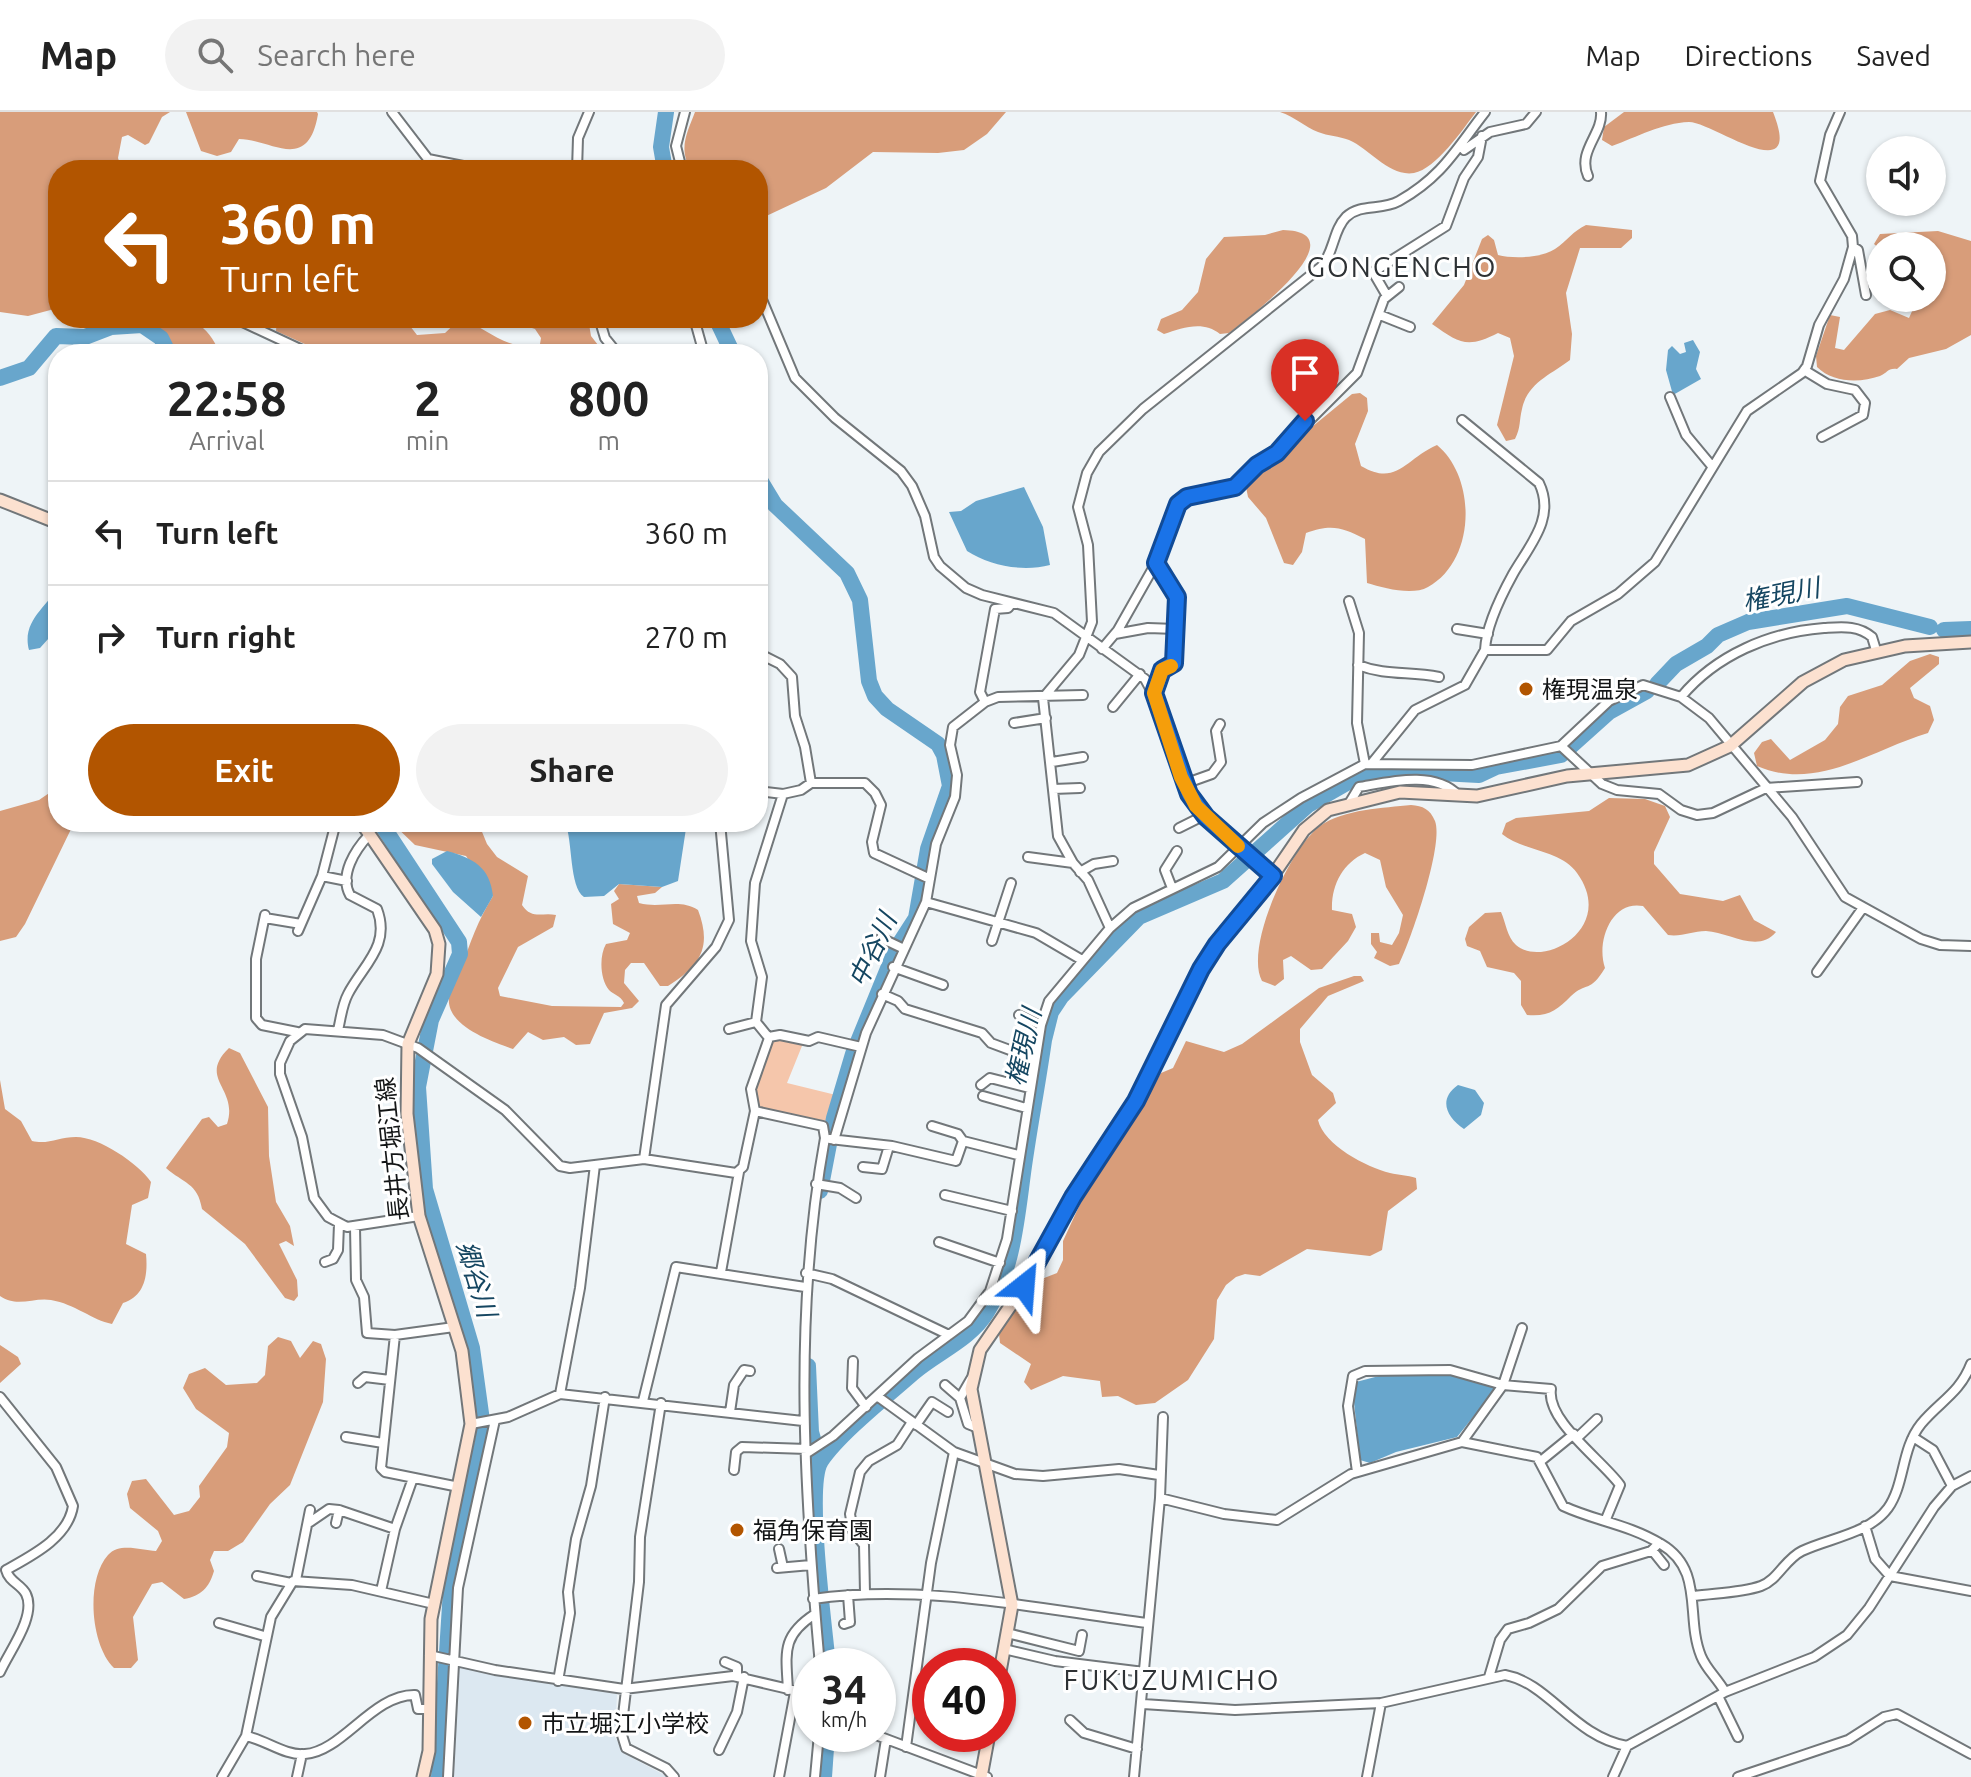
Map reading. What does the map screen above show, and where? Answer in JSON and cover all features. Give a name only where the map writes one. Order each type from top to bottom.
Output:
[{"type":"street","points":[[392,112],[428,159],[433,160]]},
{"type":"street","points":[[577,160],[578,138],[589,112]]},
{"type":"street","points":[[680,160],[676,146],[684,112]]},
{"type":"street","points":[[1456,155],[1485,112]]},
{"type":"street","points":[[1043,698],[1069,670],[1087,640],[1093,611],[1088,545],[1078,507],[1087,473],[1099,452],[1143,409],[1321,267],[1348,216],[1361,208],[1384,207],[1400,200],[1482,136],[1526,124],[1536,112]]},
{"type":"street","points":[[1588,176],[1585,167],[1589,144],[1601,120],[1601,112]]},
{"type":"street","points":[[1485,650],[1508,648],[1542,652],[1571,621],[1618,594],[1655,562],[1671,542],[1711,465],[1747,411],[1804,370],[1819,325],[1838,292],[1853,247],[1852,236],[1820,181],[1830,135],[1840,112]]},
{"type":"street","points":[[1387,296],[1373,272],[1446,226],[1464,178],[1478,157],[1482,136]]},
{"type":"street","points":[[1853,247],[1858,250],[1866,295]]},
{"type":"street","points":[[1102,649],[1115,634],[1156,563],[1178,504],[1187,497],[1229,490],[1277,453],[1357,373],[1387,296],[1399,287]]},
{"type":"street","points":[[768,314],[795,378],[835,418],[901,471],[912,486],[925,516],[934,557],[940,566],[966,588],[1054,613],[1087,640],[1140,674],[1154,693],[1184,784],[1205,815],[1273,876]]},
{"type":"street","points":[[1380,315],[1410,327]]},
{"type":"street","points":[[255,328],[290,344]]},
{"type":"street","points":[[1804,370],[1827,384],[1855,390],[1865,403],[1863,415],[1822,437]]},
{"type":"street","points":[[1670,397],[1686,435],[1711,465]]},
{"type":"street","points":[[734,1470],[736,1452],[742,1447],[811,1450],[866,1407],[979,1309],[1000,1263],[1012,1211],[1034,1059],[1049,1001],[1110,928],[1133,908],[1218,867],[1281,810],[1369,763],[1415,710],[1465,685],[1485,650],[1488,634],[1513,575],[1536,542],[1543,495],[1539,483],[1462,420]]},
{"type":"street","points":[[0,500],[48,519]]},
{"type":"street","points":[[1154,693],[1162,670],[1174,663],[1176,629],[1175,591],[1156,563]]},
{"type":"street","points":[[1349,601],[1359,633],[1357,723],[1369,763]]},
{"type":"street","points":[[985,702],[980,692],[995,609],[1011,607],[1012,603]]},
{"type":"street","points":[[1681,697],[1724,658],[1784,633],[1855,627],[1872,637],[1876,650]]},
{"type":"street","points":[[1115,634],[1148,628],[1176,629]]},
{"type":"street","points":[[1457,629],[1488,634]]},
{"type":"street","points":[[960,1398],[972,1378],[980,1350],[1024,1286],[1073,1197],[1136,1101],[1201,969],[1217,944],[1316,818],[1350,802],[1400,792],[1458,795],[1505,791],[1587,774],[1688,765],[1730,746],[1810,678],[1844,660],[1876,650],[1971,642]]},
{"type":"street","points":[[768,658],[780,664],[792,677],[795,716],[811,783]]},
{"type":"street","points":[[1358,665],[1382,674],[1410,671],[1439,677]]},
{"type":"street","points":[[1113,707],[1140,674]]},
{"type":"street","points":[[1350,802],[1359,787],[1412,772],[1564,750],[1609,701],[1643,685],[1681,697],[1709,718],[1804,833],[1837,888],[1862,909],[1931,943],[1971,946]]},
{"type":"street","points":[[818,1648],[811,1565],[811,1450],[803,1421],[805,1287],[830,1139],[857,1046],[926,902],[925,878],[955,797],[957,775],[950,735],[959,721],[985,702],[1015,696],[1043,698],[1083,695]]},
{"type":"street","points":[[1043,698],[1052,762],[1055,824],[1073,863],[1088,880],[1110,928]]},
{"type":"street","points":[[1014,723],[1046,718]]},
{"type":"street","points":[[1184,784],[1212,774],[1221,762],[1216,731],[1220,724]]},
{"type":"street","points":[[1564,750],[1587,774],[1617,790],[1659,794],[1681,810],[1697,815],[1713,813],[1766,788],[1857,782]]},
{"type":"street","points":[[1052,762],[1083,757]]},
{"type":"street","points":[[1369,763],[1412,772],[1453,789],[1458,795]]},
{"type":"street","points":[[768,792],[783,794],[801,790],[811,783],[857,782],[870,787],[881,805],[872,842],[874,853],[925,878]]},
{"type":"street","points":[[1053,789],[1080,788]]},
{"type":"street","points":[[769,1037],[756,1022],[762,972],[751,941],[755,883],[783,794]]},
{"type":"street","points":[[1179,828],[1205,815]]},
{"type":"street","points":[[333,832],[322,876],[300,927],[265,916],[256,959],[256,1018],[262,1025],[297,1032],[305,1029],[338,1030],[383,1035],[413,1046],[523,1125],[553,1162],[570,1168],[644,1159],[739,1172]]},
{"type":"street","name":"長井方堀江線","points":[[367,832],[435,930],[439,944],[437,974],[413,1046],[407,1114],[419,1216],[454,1327],[467,1376],[474,1423],[434,1604],[429,1751],[423,1777]]},
{"type":"street","points":[[644,1159],[666,1005],[716,947],[729,920],[730,905],[720,850],[720,832]]},
{"type":"street","points":[[338,1030],[347,996],[375,956],[380,935],[377,909],[350,895],[347,881],[352,858],[369,835]]},
{"type":"street","points":[[1172,888],[1165,870],[1173,852]]},
{"type":"street","points":[[1028,857],[1073,863]]},
{"type":"street","points":[[1080,872],[1094,864],[1113,861]]},
{"type":"street","points":[[322,876],[347,881]]},
{"type":"street","points":[[992,941],[1011,883]]},
{"type":"street","points":[[926,902],[1036,933],[1082,960]]},
{"type":"street","points":[[1817,972],[1862,909]]},
{"type":"street","points":[[881,938],[902,948]]},
{"type":"street","points":[[893,967],[943,985]]},
{"type":"street","points":[[882,994],[898,1001],[905,1009],[982,1033],[991,1043],[1034,1059]]},
{"type":"street","points":[[1019,1015],[1041,1025]]},
{"type":"street","points":[[729,1029],[756,1022]]},
{"type":"street","points":[[297,1032],[284,1053],[280,1074],[302,1137],[314,1198],[339,1224],[355,1227],[419,1216]]},
{"type":"street","points":[[769,1037],[780,1035],[809,1041],[818,1037],[857,1046]]},
{"type":"street","points":[[721,1272],[739,1172],[755,1111],[749,1096],[769,1037]]},
{"type":"street","points":[[981,1085],[990,1078],[1029,1088]]},
{"type":"street","points":[[983,1096],[1026,1108]]},
{"type":"street","points":[[755,1111],[813,1122],[823,1126],[830,1139]]},
{"type":"street","points":[[932,1126],[958,1134],[963,1141],[1018,1155]]},
{"type":"street","points":[[830,1139],[889,1146],[956,1161],[963,1141]]},
{"type":"street","points":[[863,1167],[882,1169],[889,1146]]},
{"type":"street","points":[[560,1394],[580,1288],[595,1165]]},
{"type":"street","points":[[820,1184],[840,1188],[856,1198]]},
{"type":"street","points":[[945,1195],[1012,1211]]},
{"type":"street","points":[[325,1262],[336,1255],[339,1224]]},
{"type":"street","points":[[355,1227],[356,1280],[364,1297],[368,1335],[395,1335],[454,1327]]},
{"type":"street","points":[[939,1242],[1000,1263]]},
{"type":"street","points":[[643,1401],[674,1270],[680,1266],[805,1287]]},
{"type":"street","points":[[809,1274],[832,1279],[949,1335]]},
{"type":"street","points":[[1462,1442],[1503,1385],[1522,1328]]},
{"type":"street","points":[[395,1335],[383,1470],[459,1487]]},
{"type":"street","points":[[853,1361],[852,1388],[866,1407]]},
{"type":"street","points":[[1694,1596],[1759,1586],[1773,1578],[1795,1554],[1879,1519],[1891,1504],[1913,1437],[1921,1424],[1956,1393],[1971,1364]]},
{"type":"street","points":[[730,1412],[737,1377],[744,1370],[750,1371]]},
{"type":"street","points":[[1357,1472],[1348,1406],[1350,1383],[1358,1372],[1450,1370],[1503,1385],[1551,1389],[1553,1409],[1590,1455],[1620,1485],[1606,1519]]},
{"type":"street","points":[[358,1383],[365,1377],[390,1380]]},
{"type":"street","points":[[972,1378],[984,1463],[1012,1605],[1004,1648]]},
{"type":"street","points":[[945,1385],[960,1398],[968,1424],[978,1428]]},
{"type":"street","points":[[474,1423],[494,1421],[560,1394],[803,1421]]},
{"type":"street","points":[[877,1396],[954,1452],[1029,1476],[1108,1469],[1159,1475]]},
{"type":"street","points":[[0,1397],[56,1467],[73,1506],[63,1529],[32,1557],[6,1570],[25,1592],[28,1605],[19,1639],[0,1672]]},
{"type":"street","points":[[558,1681],[570,1613],[568,1592],[576,1539],[591,1486],[605,1397]]},
{"type":"street","points":[[865,1593],[864,1545],[853,1531],[850,1514],[860,1472],[869,1461],[897,1445],[932,1402],[948,1412]]},
{"type":"street","points":[[661,1403],[640,1537],[639,1582],[621,1732],[623,1744],[630,1751],[666,1768],[674,1777]]},
{"type":"street","points":[[1134,1777],[1160,1498],[1163,1417]]},
{"type":"street","points":[[1160,1498],[1224,1514],[1277,1520],[1357,1472],[1462,1442],[1542,1460],[1597,1419]]},
{"type":"street","points":[[448,1777],[450,1659],[462,1564],[494,1421]]},
{"type":"street","points":[[346,1437],[383,1443]]},
{"type":"street","points":[[1913,1437],[1933,1450],[1952,1486]]},
{"type":"street","points":[[906,1747],[927,1596],[954,1452]]},
{"type":"street","points":[[1542,1460],[1563,1506],[1606,1519],[1682,1565],[1694,1596],[1701,1657],[1721,1694],[1738,1737]]},
{"type":"street","points":[[1613,1777],[1627,1746],[1721,1694],[1772,1675],[1833,1646],[1858,1623],[1934,1507],[1952,1486],[1971,1476]]},
{"type":"street","points":[[381,1591],[395,1529],[413,1478]]},
{"type":"street","points":[[222,1777],[246,1736],[264,1636],[281,1597],[294,1582],[310,1510]]},
{"type":"street","points":[[308,1525],[323,1511],[339,1510],[395,1529]]},
{"type":"street","points":[[336,1523],[339,1510]]},
{"type":"street","points":[[1865,1526],[1875,1559],[1890,1576],[1971,1591]]},
{"type":"street","points":[[1656,1547],[1664,1565]]},
{"type":"street","points":[[1489,1677],[1500,1640],[1508,1629],[1558,1609],[1602,1566],[1656,1547]]},
{"type":"street","points":[[779,1549],[780,1568],[811,1565]]},
{"type":"street","points":[[257,1576],[381,1591],[434,1604]]},
{"type":"street","points":[[815,1599],[865,1593],[927,1596],[1147,1623]]},
{"type":"street","points":[[844,1624],[850,1619],[848,1595]]},
{"type":"street","points":[[779,1777],[791,1691],[787,1651],[791,1626],[815,1614]]},
{"type":"street","points":[[219,1623],[264,1636]]},
{"type":"street","points":[[1007,1633],[1079,1651],[1082,1635]]},
{"type":"street","points":[[1016,1652],[1055,1661],[1144,1672]]},
{"type":"street","points":[[431,1655],[558,1681],[624,1689],[740,1677],[791,1691]]},
{"type":"street","points":[[719,1750],[726,1721],[737,1712],[740,1677],[737,1667],[725,1662]]},
{"type":"street","points":[[1143,1704],[1235,1710],[1381,1703],[1489,1677],[1520,1678],[1588,1733],[1627,1746]]},
{"type":"street","points":[[246,1736],[302,1754],[323,1748],[380,1707],[405,1696],[415,1695],[418,1709],[429,1709]]},
{"type":"street","points":[[1367,1777],[1381,1703]]},
{"type":"street","points":[[1738,1777],[1848,1740],[1884,1717],[1897,1714],[1971,1754]]},
{"type":"street","points":[[1070,1720],[1084,1733],[1137,1749]]},
{"type":"street","points":[[896,1743],[983,1776],[986,1752]]},
{"type":"street","points":[[815,1777],[817,1752]]},
{"type":"street","points":[[880,1777],[884,1752]]},
{"type":"street","points":[[297,1777],[302,1754]]},
{"type":"shaded area","points":[[0,112],[170,112],[162,117],[149,143],[145,145],[128,135],[122,137],[119,160],[48,160],[48,311],[28,316],[0,312]]},
{"type":"shaded area","points":[[186,112],[318,114],[313,132],[306,143],[297,148],[287,149],[239,139],[231,152],[217,156],[201,151]]},
{"type":"shaded area","points":[[695,112],[1006,112],[987,134],[964,150],[938,153],[873,152],[826,188],[768,215],[768,160],[686,160],[684,148]]},
{"type":"shaded area","points":[[1280,112],[1476,112],[1431,164],[1414,173],[1405,173],[1388,167],[1349,140],[1318,132]]},
{"type":"shaded area","points":[[1624,112],[1773,112],[1780,135],[1777,147],[1767,150],[1689,122],[1659,128],[1612,146],[1602,140],[1604,127]]},
{"type":"shaded area","points":[[1586,225],[1632,230],[1632,238],[1621,248],[1580,248],[1566,293],[1572,334],[1570,360],[1529,392],[1515,439],[1506,441],[1497,425],[1514,356],[1510,338],[1498,333],[1478,341],[1464,342],[1432,324],[1464,285],[1482,239],[1488,235],[1494,240],[1498,255],[1527,257],[1555,249]]},
{"type":"shaded area","points":[[1283,230],[1304,234],[1310,245],[1305,260],[1274,295],[1229,333],[1220,334],[1200,326],[1164,334],[1157,330],[1161,319],[1182,310],[1198,292],[1206,259],[1224,237],[1265,235]]},
{"type":"shaded area","points":[[1946,233],[1971,241],[1971,335],[1946,349],[1909,358],[1897,369],[1872,378],[1839,379],[1817,367],[1816,356],[1830,315],[1840,317],[1835,348],[1844,350],[1875,314],[1895,312],[1909,318],[1912,312],[1946,312]]},
{"type":"shaded area","points":[[155,328],[202,328],[215,344],[171,344],[165,333]]},
{"type":"shaded area","points":[[276,328],[412,328],[417,335],[445,333],[450,328],[480,328],[512,344],[305,344],[276,331]]},
{"type":"shaded area","points":[[532,328],[590,328],[597,344],[540,344],[541,338]]},
{"type":"shaded area","points":[[1360,393],[1367,398],[1368,411],[1355,444],[1361,466],[1373,472],[1392,472],[1437,445],[1459,477],[1466,519],[1462,539],[1444,575],[1421,590],[1398,590],[1367,583],[1365,539],[1336,528],[1306,533],[1302,552],[1293,565],[1284,563],[1266,518],[1248,497],[1245,482],[1352,394]]},
{"type":"shaded area","points":[[1930,654],[1939,657],[1939,664],[1910,688],[1914,698],[1930,706],[1934,720],[1928,733],[1844,766],[1822,771],[1779,773],[1757,766],[1754,753],[1762,742],[1771,739],[1790,760],[1825,740],[1838,724],[1840,707],[1848,696],[1882,685],[1910,661]]},
{"type":"shaded area","points":[[48,794],[48,832],[70,832],[25,924],[16,937],[0,941],[0,811],[39,800]]},
{"type":"shaded area","points":[[1609,798],[1645,799],[1665,806],[1670,817],[1654,852],[1654,864],[1680,894],[1723,901],[1740,895],[1754,920],[1776,932],[1769,938],[1752,942],[1706,931],[1668,935],[1643,906],[1632,906],[1622,910],[1609,925],[1603,946],[1605,968],[1595,981],[1552,1012],[1527,1015],[1521,1005],[1521,981],[1514,973],[1487,967],[1480,951],[1467,946],[1465,939],[1469,927],[1485,913],[1501,912],[1516,945],[1528,951],[1543,952],[1572,939],[1582,926],[1588,911],[1587,893],[1570,865],[1502,834],[1506,823],[1516,818],[1589,811]]},
{"type":"shaded area","points":[[1411,805],[1423,807],[1431,814],[1437,833],[1425,892],[1399,964],[1390,966],[1374,958],[1377,952],[1371,944],[1371,933],[1379,933],[1380,942],[1392,945],[1399,933],[1403,915],[1386,887],[1380,860],[1365,853],[1350,863],[1340,876],[1332,901],[1332,910],[1352,914],[1356,927],[1348,941],[1322,969],[1311,970],[1291,956],[1283,960],[1284,979],[1275,986],[1262,981],[1258,966],[1259,946],[1265,923],[1284,876],[1308,838],[1320,826],[1341,816]]},
{"type":"shaded area","points":[[401,832],[482,832],[497,857],[528,876],[522,905],[526,910],[533,914],[556,915],[553,927],[518,947],[498,988],[500,996],[552,1006],[621,1007],[624,1003],[609,990],[602,967],[606,944],[627,940],[630,933],[613,924],[611,904],[619,899],[614,891],[619,884],[662,887],[655,893],[637,896],[639,903],[677,904],[698,910],[704,935],[701,954],[689,970],[668,986],[660,986],[644,963],[631,963],[625,970],[624,983],[639,1001],[632,1008],[604,1013],[590,1044],[576,1045],[564,1037],[543,1040],[528,1032],[513,1049],[494,1042],[463,1025],[450,1008],[449,998],[493,896],[466,856],[415,845]]},
{"type":"shaded area","points":[[1361,976],[1364,981],[1328,996],[1300,1029],[1300,1042],[1312,1075],[1333,1093],[1336,1103],[1318,1120],[1328,1138],[1347,1154],[1369,1166],[1416,1178],[1417,1189],[1388,1211],[1382,1250],[1370,1256],[1307,1249],[1260,1276],[1245,1274],[1236,1277],[1226,1285],[1217,1300],[1214,1339],[1188,1380],[1155,1403],[1136,1405],[1118,1396],[1102,1397],[1100,1381],[1063,1376],[1031,1390],[1024,1382],[1031,1364],[1000,1343],[999,1334],[1034,1282],[1057,1273],[1063,1260],[1063,1241],[1081,1202],[1161,1073],[1173,1068],[1186,1041],[1224,1052],[1242,1044],[1319,988]]},
{"type":"shaded area","points":[[774,1038],[804,1041],[787,1083],[836,1095],[826,1121],[755,1106],[758,1080]]},
{"type":"shaded area","points":[[229,1048],[240,1053],[268,1107],[269,1156],[276,1202],[290,1226],[294,1246],[286,1241],[279,1244],[297,1280],[298,1296],[294,1301],[285,1298],[245,1244],[202,1209],[197,1194],[189,1184],[166,1168],[202,1119],[209,1117],[218,1127],[227,1124],[228,1101],[217,1076],[217,1068]]},
{"type":"shaded area","points":[[0,1080],[5,1109],[21,1121],[32,1141],[76,1137],[96,1141],[128,1159],[151,1182],[148,1198],[132,1205],[126,1244],[146,1254],[144,1284],[136,1295],[123,1303],[112,1324],[60,1302],[45,1299],[19,1302],[0,1296]]},
{"type":"shaded area","points":[[278,1337],[291,1341],[300,1358],[313,1341],[321,1344],[326,1359],[323,1402],[290,1485],[270,1504],[243,1542],[228,1551],[214,1551],[210,1560],[214,1571],[207,1587],[200,1593],[184,1599],[162,1582],[152,1584],[133,1617],[138,1660],[131,1668],[114,1668],[100,1645],[96,1629],[94,1596],[101,1566],[113,1551],[130,1548],[156,1551],[162,1541],[158,1531],[130,1508],[127,1494],[132,1481],[146,1479],[174,1515],[189,1511],[200,1497],[199,1486],[227,1447],[229,1433],[196,1409],[183,1388],[189,1374],[205,1368],[226,1385],[257,1383],[265,1375],[268,1346]]},
{"type":"shaded area","points":[[0,1345],[18,1357],[21,1364],[0,1383]]},
{"type":"shaded area","points":[[456,1666],[617,1694],[615,1737],[625,1754],[668,1777],[454,1777]]},
{"type":"water","points":[[1693,340],[1700,352],[1696,369],[1701,379],[1673,395],[1666,370],[1668,350],[1672,346],[1680,354],[1686,352],[1684,343]]},
{"type":"water","points":[[1024,487],[1043,527],[1050,565],[1029,568],[1007,566],[967,551],[949,512],[961,511],[976,501]]},
{"type":"water","points":[[48,600],[48,639],[40,648],[29,650],[29,630]]},
{"type":"water","points":[[567,832],[685,832],[678,881],[662,887],[619,884],[604,896],[584,897],[579,892]]},
{"type":"water","points":[[447,851],[479,865],[488,878],[493,896],[481,917],[453,892],[432,864],[432,859]]},
{"type":"water","points":[[1458,1085],[1475,1090],[1484,1103],[1481,1115],[1464,1129],[1449,1113],[1446,1102]]},
{"type":"water","points":[[1448,1374],[1493,1386],[1494,1391],[1457,1437],[1396,1452],[1370,1463],[1360,1460],[1354,1402],[1356,1382],[1379,1376]]},
{"type":"waterway","name":"中谷川","points":[[663,160],[661,147],[666,112]]},
{"type":"waterway","name":"郷谷川","points":[[49,344],[56,336],[85,337],[108,328]]},
{"type":"waterway","name":"郷谷川","points":[[146,328],[161,338],[164,344]]},
{"type":"waterway","name":"中谷川","points":[[721,328],[728,344]]},
{"type":"waterway","name":"郷谷川","points":[[0,378],[29,368],[48,345]]},
{"type":"waterway","name":"中谷川","points":[[768,493],[775,505],[847,573],[860,600],[869,681],[875,696],[887,709],[938,744],[944,755],[950,786],[928,849],[916,918],[896,949],[853,1054],[834,1118],[820,1191]]},
{"type":"waterway","name":"権現川","points":[[1657,684],[1676,664],[1707,646],[1718,635],[1748,622],[1847,606],[1930,627]]},
{"type":"waterway","name":"権現川","points":[[1944,630],[1971,629]]},
{"type":"waterway","name":"権現川","points":[[826,1648],[815,1527],[817,1476],[821,1461],[839,1439],[877,1404],[972,1330],[996,1295],[1013,1241],[1044,1040],[1051,1012],[1061,997],[1139,917],[1223,881],[1308,805],[1350,781],[1402,771],[1479,775],[1496,767],[1561,755],[1609,712],[1647,691]]},
{"type":"waterway","name":"郷谷川","points":[[387,832],[459,942],[460,954],[431,1020],[418,1087],[425,1189],[472,1348],[484,1435],[451,1590],[439,1777]]},
{"type":"waterway","name":"中谷川","points":[[808,1366],[811,1432],[820,1463]]},
{"type":"waterway","name":"権現川","points":[[824,1777],[826,1752]]},
{"type":"slow traffic","points":[[1171,666],[1162,670],[1158,689],[1154,693],[1181,777],[1196,806],[1238,846]]},
{"type":"place","name":"権現温泉","points":[[1526,689]]},
{"type":"place","name":"福角保育園","points":[[737,1530]]},
{"type":"place","name":"市立堀江小学校","points":[[525,1723]]},
{"type":"district","name":"GONGENCHO","points":[[1402,266]]},
{"type":"district","name":"FUKUZUMICHO","points":[[1172,1679]]},
{"type":"route","points":[[1024,1286],[1073,1197],[1136,1101],[1201,969],[1217,944],[1273,876],[1206,817],[1196,806],[1181,777],[1154,693],[1158,689],[1162,670],[1174,663],[1178,605],[1175,591],[1156,563],[1175,509],[1182,499],[1235,487],[1257,465],[1277,453],[1305,421]]}]
